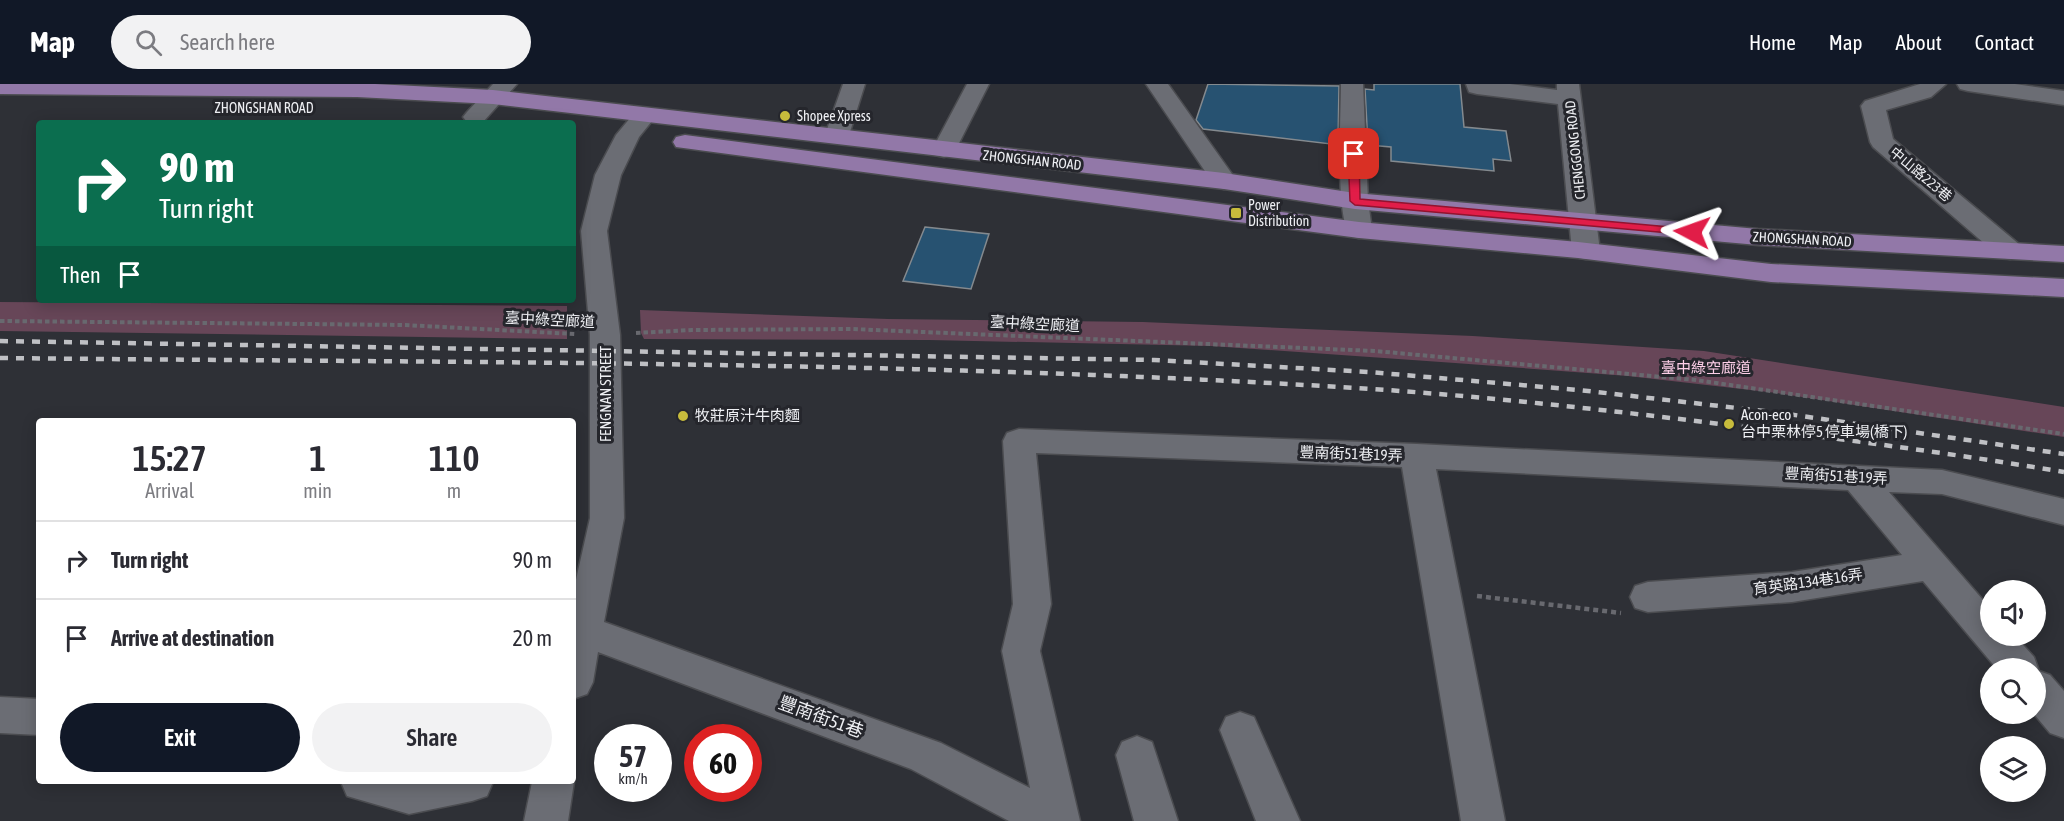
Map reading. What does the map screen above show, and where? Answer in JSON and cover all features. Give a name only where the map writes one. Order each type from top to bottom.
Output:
[{"type":"main road","name":"ZHONGSHAN ROAD","points":[[0,87],[97,85],[357,90],[498,88],[636,125],[1359,230],[1586,251],[1771,273],[2064,288]]},
{"type":"main road","name":"ZHONGSHAN ROAD","points":[[0,107],[334,108],[501,120]]},
{"type":"main road","name":"ZHONGSHAN ROAD","points":[[576,128],[636,125],[837,135],[944,150],[1224,181],[1355,201],[1758,237],[2064,254]]},
{"type":"street","points":[[837,135],[854,84]]},
{"type":"street","points":[[944,150],[978,84]]},
{"type":"street","points":[[1157,84],[1224,181]]},
{"type":"street","points":[[1352,84],[1355,201],[1359,230]]},
{"type":"street","points":[[1477,84],[1478,87],[1569,91]]},
{"type":"street","name":"中山路223巷","points":[[1935,84],[1923,92],[1873,106],[1882,142],[2010,251]]},
{"type":"street","points":[[1968,84],[2064,98]]},
{"type":"street","points":[[475,117],[498,88]]},
{"type":"street","name":"CHENGGONG ROAD","points":[[1569,91],[1586,251]]},
{"type":"street","name":"FENGNAN STREET","points":[[576,668],[607,518],[605,335],[594,231],[608,175],[636,125]]},
{"type":"street","name":"豐南街51巷19弄","points":[[1058,821],[1021,651],[1032,604],[1019,441],[1417,456],[1942,482],[2064,512]]},
{"type":"street","points":[[1417,456],[1483,821]]},
{"type":"street","points":[[1857,477],[1980,622]]},
{"type":"street","name":"育英路134巷16弄","points":[[1648,597],[1791,587],[1932,565]]},
{"type":"street","name":"豐南街51巷","points":[[584,631],[926,756],[1050,821]]},
{"type":"street","points":[[2000,646],[2011,658]]},
{"type":"street","points":[[2046,699],[2064,720]]},
{"type":"street","points":[[0,715],[36,717]]},
{"type":"street","points":[[1240,729],[1278,821]]},
{"type":"street","points":[[1137,755],[1156,821]]},
{"type":"street","points":[[370,784],[409,794],[462,784]]},
{"type":"street","points":[[546,821],[553,784]]},
{"type":"path","name":"臺中綠空廊道","points":[[0,321],[405,325],[605,335],[692,330],[852,329],[1375,351],[1696,380],[2064,434]]},
{"type":"path","points":[[1443,592],[1647,616],[1648,597]]},
{"type":"green space","points":[[0,302],[567,306],[567,339],[0,331]]},
{"type":"green space","name":"臺中綠空廊道","points":[[640,310],[888,319],[1143,322],[1473,336],[1704,351],[2064,407],[2064,437],[1777,393],[1628,376],[1211,346],[929,340],[644,339],[641,333]]},
{"type":"building","points":[[1208,84],[1339,86],[1338,142],[1331,141],[1331,144],[1203,129],[1196,120]]},
{"type":"building","points":[[1374,84],[1460,84],[1464,127],[1506,131],[1511,161],[1493,159],[1494,171],[1391,161],[1391,147],[1368,145],[1365,89],[1374,90]]},
{"type":"building","points":[[925,227],[989,234],[971,289],[903,281]]},
{"type":"railway","points":[[0,341],[1154,360],[1369,372],[1579,390],[1781,413],[2064,454]]},
{"type":"railway","points":[[0,358],[686,364],[1030,373],[1372,389],[1473,397],[1675,419],[1848,440],[2064,472]]},
{"type":"place","name":"Shopee Xpress","points":[[785,116]]},
{"type":"place","name":"Power Distribution","points":[[1236,213]]},
{"type":"place","name":"牧莊原汁牛肉麵","points":[[683,416]]},
{"type":"place","name":"Acon-eco 台中栗林停5 停車場(橋下)","points":[[1729,424]]},
{"type":"route","points":[[1354,154],[1355,201],[1692,232]]}]
